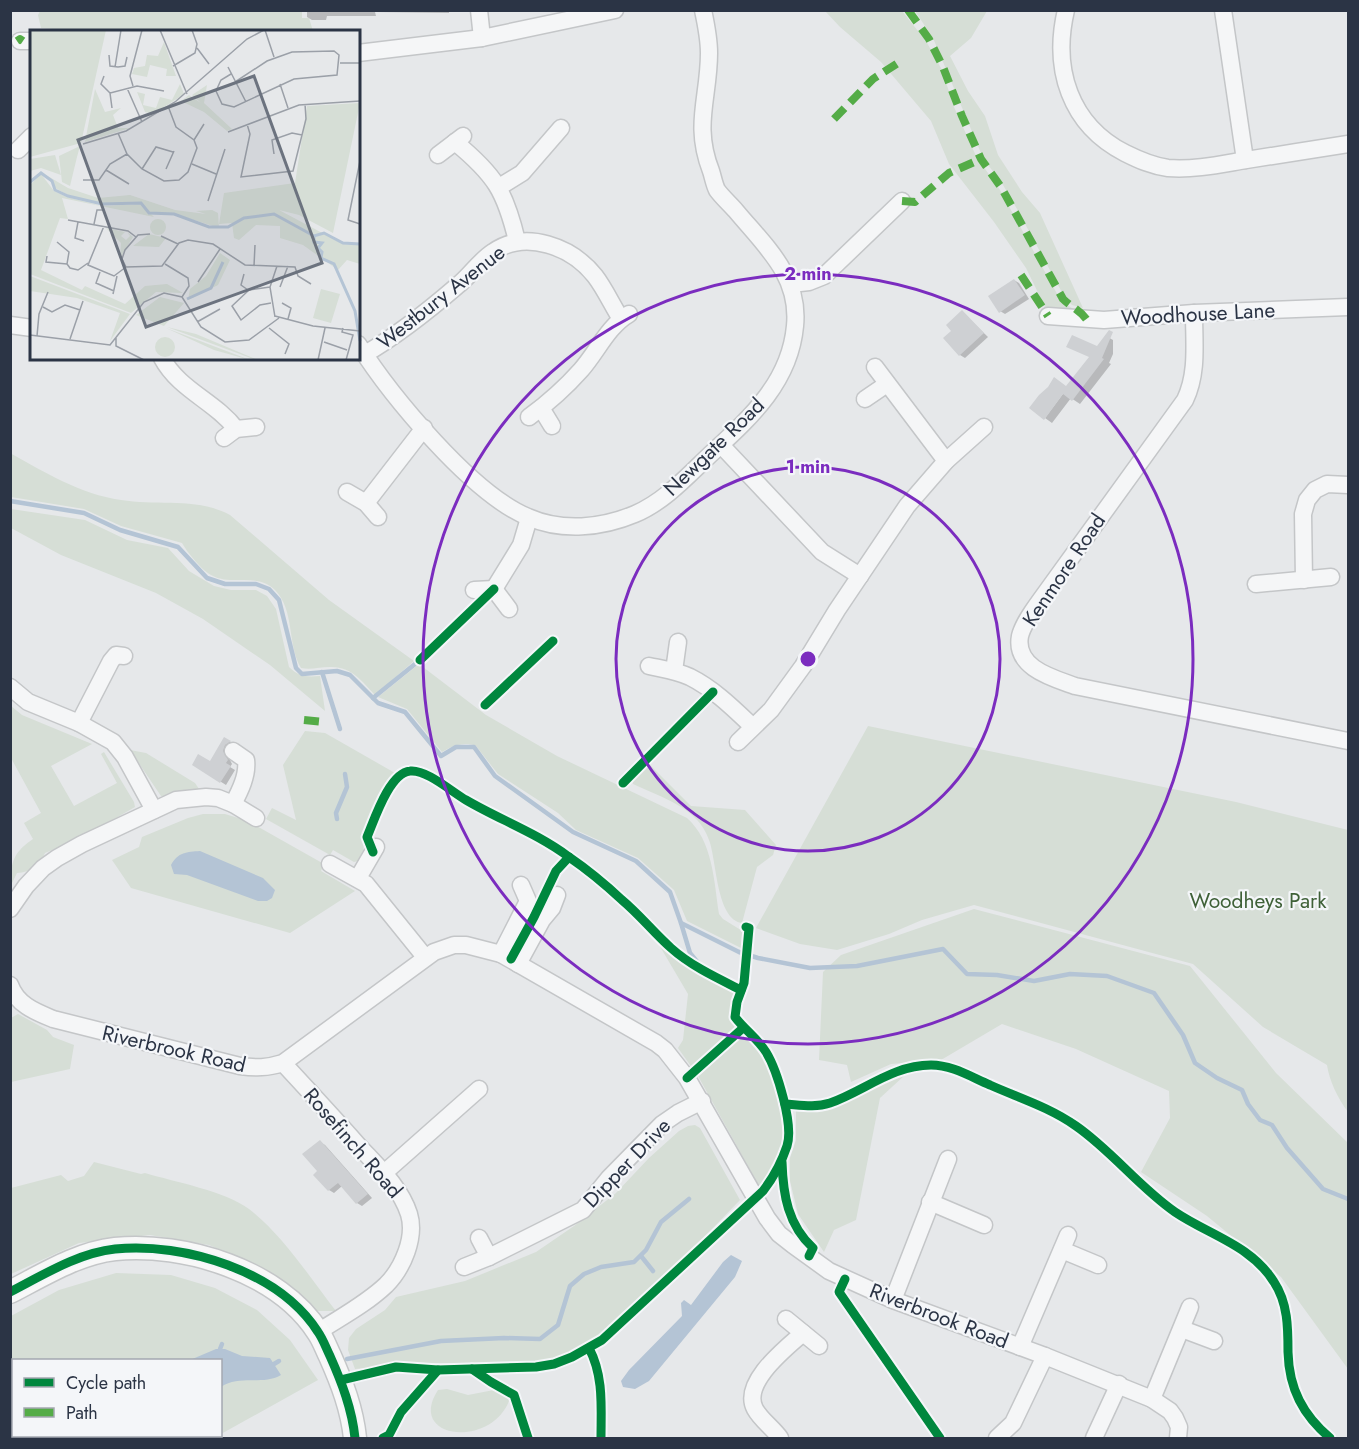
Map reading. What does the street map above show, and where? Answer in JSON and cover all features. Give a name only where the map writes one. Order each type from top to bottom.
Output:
[{"type":"street","points":[[479,10],[482,38]]},
{"type":"street","points":[[360,53],[482,38],[615,10]]},
{"type":"street","name":"Newgate Road","points":[[362,349],[424,428],[459,468],[529,518],[569,526],[590,526],[612,522],[638,513],[668,494],[756,411],[784,372],[791,352],[797,307],[791,284],[772,254],[718,190],[705,156],[702,116],[709,52],[703,10]]},
{"type":"street","points":[[1066,10],[1062,27],[1061,50],[1066,81],[1076,110],[1093,132],[1118,150],[1146,164],[1168,168],[1196,168],[1348,144]]},
{"type":"street","points":[[1224,10],[1245,160]]},
{"type":"street","points":[[499,187],[522,172],[561,128]]},
{"type":"street","points":[[18,150],[30,137]]},
{"type":"street","name":"Westbury Avenue","points":[[438,155],[459,139],[499,187],[512,219],[517,241]]},
{"type":"street","points":[[791,284],[809,282],[824,276],[902,201]]},
{"type":"street","name":"Westbury Avenue","points":[[362,349],[387,342],[459,285],[492,253],[504,245],[517,241],[536,242],[556,248],[578,260],[595,276],[625,317],[580,371],[535,413],[552,426]]},
{"type":"street","name":"Woodhouse Lane","points":[[1048,316],[1104,320],[1194,313],[1348,307]]},
{"type":"street","name":"Kenmore Road","points":[[1194,313],[1194,374],[1185,400],[1039,602],[1020,635],[1020,647],[1024,659],[1050,677],[1076,686],[1348,741]]},
{"type":"street","points":[[10,326],[30,328]]},
{"type":"street","points":[[164,360],[182,383],[223,415],[230,434],[256,427]]},
{"type":"street","points":[[875,367],[946,461]]},
{"type":"street","points":[[865,399],[887,384]]},
{"type":"street","points":[[738,742],[771,710],[803,666],[907,506],[946,461],[984,427]]},
{"type":"street","points":[[366,503],[424,428]]},
{"type":"street","points":[[721,445],[822,552],[860,576]]},
{"type":"street","points":[[1304,580],[1303,514],[1307,500],[1315,490],[1327,484],[1348,484]]},
{"type":"street","points":[[347,492],[366,503],[378,517]]},
{"type":"street","points":[[494,589],[521,545],[529,518]]},
{"type":"street","points":[[1256,584],[1331,577]]},
{"type":"street","points":[[474,590],[494,589]]},
{"type":"street","points":[[494,589],[508,609]]},
{"type":"street","points":[[674,671],[678,642]]},
{"type":"street","points":[[76,721],[111,661],[116,655],[124,656]]},
{"type":"street","points":[[649,666],[674,671],[691,678],[713,692],[753,727]]},
{"type":"street","points":[[10,687],[28,702],[76,721],[114,743],[125,757],[154,810]]},
{"type":"street","points":[[233,752],[246,760],[247,767],[243,783],[233,804]]},
{"type":"street","points":[[10,909],[26,886],[43,868],[57,858],[176,800],[218,798],[256,818]]},
{"type":"street","points":[[358,878],[376,848]]},
{"type":"street","points":[[330,864],[358,878],[377,896],[425,957]]},
{"type":"street","points":[[501,954],[528,902],[521,885]]},
{"type":"street","points":[[518,964],[542,920],[552,908],[557,895]]},
{"type":"street","name":"Riverbrook Road","points":[[11,990],[29,1008],[53,1019],[240,1066],[270,1067],[283,1063],[425,957],[454,945],[478,947],[501,954],[666,1050],[702,1101],[755,1197],[779,1234],[829,1271],[892,1300],[1119,1384],[1152,1399],[1170,1411],[1179,1427],[1178,1438]]},
{"type":"street","name":"Rosefinch Road","points":[[283,1063],[384,1173],[405,1203],[410,1216],[409,1244],[397,1272],[386,1285],[352,1311],[318,1332]]},
{"type":"street","points":[[384,1173],[479,1089]]},
{"type":"street","name":"Dipper Drive","points":[[464,1267],[583,1210],[609,1178],[662,1124],[702,1101]]},
{"type":"street","points":[[892,1300],[948,1159]]},
{"type":"street","points":[[930,1202],[984,1225]]},
{"type":"street","points":[[479,1238],[489,1257]]},
{"type":"street","points":[[1020,1347],[1065,1242],[1098,1265]]},
{"type":"street","points":[[10,1292],[86,1255],[114,1249],[148,1248],[179,1251],[231,1266],[284,1296],[318,1332],[348,1399],[355,1438]]},
{"type":"street","points":[[1152,1399],[1190,1307]]},
{"type":"street","points":[[786,1319],[819,1346]]},
{"type":"street","points":[[1182,1329],[1214,1341]]},
{"type":"street","points":[[780,1438],[754,1408],[752,1397],[761,1375],[803,1333]]},
{"type":"street","points":[[998,1438],[1013,1422],[1045,1356]]},
{"type":"street","points":[[1094,1438],[1119,1384]]},
{"type":"green space","points":[[40,11],[302,11],[302,18],[309,18],[313,30],[66,30],[41,28],[38,15]]},
{"type":"green space","points":[[825,11],[902,11],[926,41],[942,70],[954,107],[976,156],[1000,190],[1061,301],[1078,312],[1045,307],[1026,268],[949,164],[931,121],[881,62]]},
{"type":"green space","points":[[915,11],[987,11],[971,38],[950,56],[968,91],[985,116],[998,155],[1022,192],[1040,213],[1083,308],[1072,305],[1065,298],[1003,185],[983,158],[933,38]]},
{"type":"green space","points":[[10,453],[64,482],[91,493],[135,502],[204,506],[230,515],[329,600],[414,661],[375,695],[356,675],[344,669],[337,667],[301,668],[294,649],[286,607],[275,590],[253,580],[221,579],[209,574],[182,543],[121,526],[84,509],[11,497]]},
{"type":"green space","points":[[11,509],[85,520],[127,540],[168,548],[189,571],[214,586],[231,590],[256,590],[267,596],[276,609],[289,667],[303,676],[320,676],[325,711],[270,665],[203,619],[156,593],[61,555],[11,528]]},
{"type":"green space","points":[[419,664],[486,715],[557,756],[687,818],[702,838],[711,862],[719,914],[744,932],[743,949],[687,921],[674,890],[638,858],[576,830],[558,813],[498,774],[476,746],[458,745],[442,752],[407,709],[378,697]]},
{"type":"green space","points":[[11,706],[22,715],[92,744],[51,766],[74,806],[117,783],[101,754],[104,752],[135,807],[81,838],[45,853],[34,867],[17,873],[11,885],[14,858],[21,848],[33,839],[24,823],[41,813],[11,758]]},
{"type":"green space","name":"Woodheys Park","points":[[868,726],[1236,802],[1348,830],[1348,1112],[1334,1089],[1327,1065],[1263,1027],[1193,964],[974,905],[922,920],[889,934],[837,950],[800,944],[756,928]]},
{"type":"green space","points":[[305,731],[325,733],[395,773],[367,825],[363,851],[358,861],[354,862],[333,850],[330,855],[266,819],[272,808],[296,820],[283,765]]},
{"type":"green space","points":[[130,750],[146,753],[195,783],[199,789],[161,796]]},
{"type":"green space","points":[[650,765],[691,806],[745,810],[776,845],[773,855],[757,867],[742,923],[733,919],[722,901],[712,849],[697,819],[678,805],[633,784],[632,781]]},
{"type":"green space","points":[[203,814],[225,814],[248,821],[324,864],[321,871],[355,891],[290,933],[131,888],[112,860],[139,847],[142,837]]},
{"type":"green space","points":[[974,909],[1190,966],[1276,1073],[1348,1143],[1348,1369],[1281,1277],[1207,1216],[1141,1172],[1170,1118],[1169,1091],[1076,1049],[1002,1024],[941,1060],[891,1064],[851,1082],[847,1065],[819,1060],[823,972],[841,955]]},
{"type":"green space","points":[[655,938],[684,964],[738,993],[734,1012],[738,1030],[693,1069],[678,1048],[683,1040],[688,994]]},
{"type":"green space","points":[[18,1014],[47,1030],[53,1037],[74,1045],[70,1069],[11,1082],[11,1018]]},
{"type":"green space","points":[[743,1035],[761,1050],[769,1062],[778,1091],[782,1116],[783,1145],[770,1172],[759,1186],[698,1076]]},
{"type":"green space","points":[[905,1075],[880,1098],[856,1220],[834,1230],[824,1252],[798,1214],[790,1181],[790,1158],[796,1140],[796,1110],[820,1109],[838,1105],[889,1080]]},
{"type":"green space","points":[[695,1125],[700,1128],[740,1200],[661,1282],[598,1339],[584,1349],[547,1364],[421,1363],[355,1369],[348,1350],[349,1338],[356,1329],[385,1310],[396,1297],[465,1281],[536,1252],[616,1193],[679,1131]]},
{"type":"green space","points":[[94,1162],[199,1188],[227,1197],[249,1209],[296,1257],[336,1311],[316,1311],[253,1264],[209,1245],[150,1235],[79,1243],[11,1274],[11,1188],[61,1175],[68,1181],[84,1176]]},
{"type":"green space","points":[[116,1273],[171,1275],[215,1288],[257,1310],[290,1340],[318,1380],[222,1433],[222,1359],[12,1359],[12,1388],[11,1316],[59,1290]]},
{"type":"green space","points":[[447,1389],[468,1395],[499,1389],[506,1394],[509,1401],[499,1416],[485,1426],[470,1432],[454,1432],[441,1428],[433,1419],[431,1407],[438,1390]]},
{"type":"green space","points":[[68,1437],[216,1437],[213,1438]]},
{"type":"water","points":[[200,851],[263,878],[275,890],[272,898],[267,901],[258,901],[187,875],[174,874],[171,865],[177,857],[187,852]]},
{"type":"water","points":[[731,1255],[742,1261],[735,1277],[649,1381],[635,1389],[623,1387],[621,1381],[629,1370],[682,1316],[681,1303],[684,1300],[691,1305],[723,1262]]},
{"type":"water","points":[[216,1349],[225,1349],[242,1356],[270,1358],[281,1375],[266,1380],[236,1381],[222,1386],[222,1359],[192,1359]]},
{"type":"building","points":[[1014,279],[1025,295],[999,313],[988,296]]},
{"type":"building","points":[[962,310],[984,333],[959,356],[943,338],[951,331],[946,325]]},
{"type":"building","points":[[1109,330],[1113,332],[1102,358],[1104,359],[1072,401],[1063,394],[1044,420],[1029,408],[1054,377],[1066,386],[1089,357],[1066,347],[1072,335],[1097,346]]},
{"type":"building","points":[[224,737],[231,741],[225,745],[223,751],[228,760],[226,763],[231,766],[220,783],[192,765],[198,754],[210,761]]},
{"type":"building","points":[[320,1140],[368,1194],[356,1204],[338,1183],[328,1191],[313,1175],[317,1171],[302,1154]]},
{"type":"waterway","points":[[10,501],[84,513],[120,530],[178,547],[207,578],[225,584],[256,584],[269,589],[279,600],[296,668],[302,674],[337,671],[350,675],[378,703],[405,712],[441,756],[456,747],[474,747],[495,776],[573,832],[636,861],[670,892],[681,923],[739,952],[810,968],[857,966],[943,949],[967,974],[997,975],[1034,981],[1070,974],[1107,976],[1154,993],[1183,1035],[1195,1063],[1217,1078],[1242,1090],[1248,1104],[1260,1120],[1272,1125],[1287,1148],[1323,1189],[1348,1199]]},
{"type":"waterway","points":[[373,698],[415,664]]},
{"type":"waterway","points":[[322,672],[340,729]]},
{"type":"waterway","points":[[337,819],[336,813],[347,787],[345,774]]},
{"type":"waterway","points":[[681,923],[690,953],[699,964]]},
{"type":"waterway","points":[[347,1359],[441,1341],[540,1339],[558,1325],[570,1286],[584,1274],[601,1267],[634,1262],[646,1250],[661,1222],[689,1199]]},
{"type":"waterway","points":[[641,1256],[653,1271]]},
{"type":"waterway","points":[[220,1349],[222,1344]]},
{"type":"waterway","points":[[274,1364],[279,1361]]},
{"type":"marked path","points":[[908,10],[929,39],[943,67],[981,159],[1001,187],[1063,299],[1087,320]]},
{"type":"marked path","points":[[17,41],[20,39],[23,41]]},
{"type":"marked path","points":[[834,119],[873,79],[901,61]]},
{"type":"marked path","points":[[902,201],[915,202],[949,173],[981,159]]},
{"type":"marked path","points":[[1021,275],[1048,316]]},
{"type":"marked path","points":[[304,720],[324,722]]},
{"type":"cycle path","points":[[420,660],[494,589]]},
{"type":"cycle path","points":[[485,705],[553,641]]},
{"type":"cycle path","points":[[623,783],[713,692]]},
{"type":"cycle path","points":[[373,852],[367,837],[389,789],[402,774],[416,771],[557,848],[610,889],[679,954],[704,971],[741,990]]},
{"type":"cycle path","points":[[511,959],[556,871],[569,857]]},
{"type":"cycle path","points":[[341,1380],[396,1367],[438,1370],[536,1367],[554,1364],[572,1357],[602,1340],[763,1191],[780,1163],[789,1137],[783,1098],[770,1060],[763,1047],[735,1017],[737,1002],[744,983],[749,928],[746,927]]},
{"type":"cycle path","points":[[687,1078],[743,1028]]},
{"type":"cycle path","points":[[785,1104],[824,1105],[904,1069],[931,1065],[961,1072],[1066,1119],[1102,1146],[1149,1192],[1175,1212],[1242,1250],[1265,1269],[1279,1290],[1285,1307],[1289,1365],[1299,1400],[1312,1420],[1330,1438]]},
{"type":"cycle path","points":[[782,1162],[789,1209],[798,1230],[813,1248],[809,1256]]},
{"type":"cycle path","points":[[10,1292],[74,1260],[115,1249],[170,1250],[228,1265],[280,1292],[301,1311],[318,1332],[349,1406],[355,1438]]},
{"type":"cycle path","points":[[845,1279],[839,1292],[940,1438]]},
{"type":"cycle path","points":[[589,1348],[599,1381],[601,1438]]},
{"type":"cycle path","points":[[472,1369],[514,1395],[528,1438]]},
{"type":"cycle path","points":[[383,1438],[389,1435],[401,1412],[438,1370]]}]
